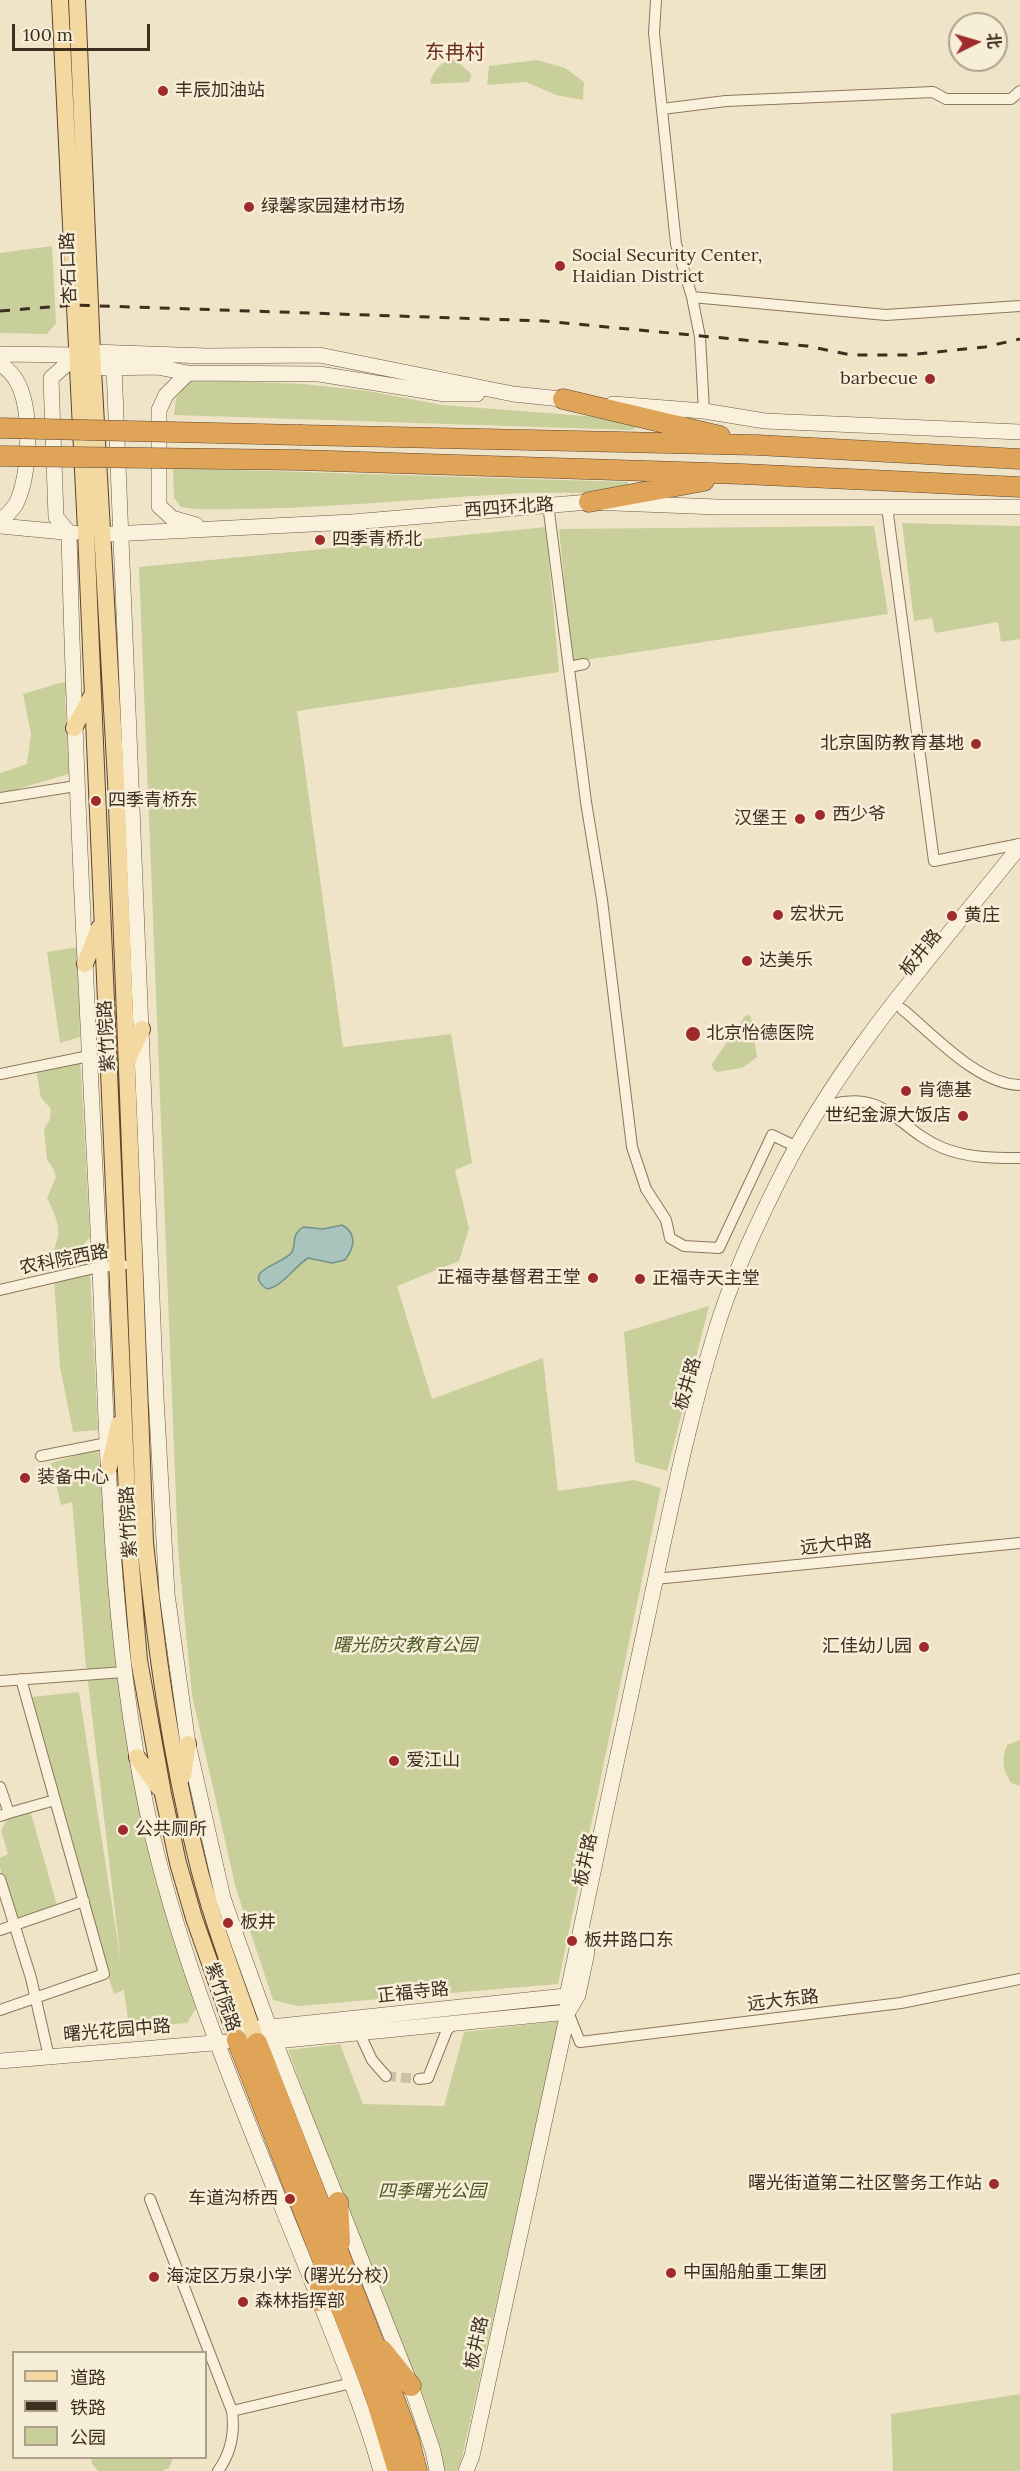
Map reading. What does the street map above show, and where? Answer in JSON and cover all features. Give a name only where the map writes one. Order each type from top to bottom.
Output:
[{"type":"highway","points":[[563,399],[757,445]]},
{"type":"highway","points":[[0,428],[757,445],[1020,459]]},
{"type":"highway","points":[[977,457],[1020,444]]},
{"type":"highway","name":"西四环北路","points":[[0,456],[299,460],[743,474],[1016,488]]},
{"type":"highway","points":[[589,502],[743,474]]},
{"type":"highway","name":"紫竹院路","points":[[258,2036],[332,2260],[398,2471]]},
{"type":"highway","points":[[319,2301],[332,2260],[338,2202]]},
{"type":"highway","name":"紫竹院路","points":[[332,2260],[371,2336],[409,2439],[417,2471]]},
{"type":"highway","points":[[371,2336],[411,2386]]},
{"type":"main road","name":"杏石口路","points":[[60,0],[87,358],[103,534]]},
{"type":"main road","name":"杏石口路","points":[[77,0],[87,358],[77,532]]},
{"type":"main road","name":"紫竹院路","points":[[77,532],[91,697],[102,922],[134,1264],[124,1406],[129,1542],[139,1660],[163,1794],[178,1863],[191,1907],[258,2036]]},
{"type":"main road","name":"紫竹院路","points":[[103,534],[116,780],[145,1542],[157,1657],[180,1789],[196,1859],[258,2036]]},
{"type":"main road","points":[[74,728],[91,697]]},
{"type":"main road","points":[[85,964],[102,922]]},
{"type":"main road","points":[[126,1063],[142,1029]]},
{"type":"main road","points":[[109,1467],[124,1406]]},
{"type":"main road","points":[[180,1789],[188,1744]]},
{"type":"main road","points":[[137,1757],[163,1794]]},
{"type":"street","points":[[656,0],[654,33],[676,244],[693,297],[700,337],[704,411]]},
{"type":"street","points":[[662,109],[726,101],[933,92],[946,99],[1011,99],[1020,91]]},
{"type":"street","points":[[693,297],[886,315],[1020,306]]},
{"type":"street","points":[[0,354],[87,358],[319,355],[513,394],[704,411],[765,421],[1020,432]]},
{"type":"street","points":[[158,367],[207,356]]},
{"type":"street","points":[[77,532],[56,517],[51,378],[87,358],[114,367],[158,367],[188,373],[319,374],[445,394],[513,394]]},
{"type":"street","points":[[0,362],[16,379],[21,392],[25,406],[27,443],[24,480],[15,505],[0,521]]},
{"type":"street","name":"紫竹院路","points":[[114,367],[142,1029],[134,1264],[167,1594],[188,1744],[258,2036],[338,2202],[411,2386],[433,2451],[437,2471]]},
{"type":"street","points":[[188,373],[165,395],[159,410],[159,506],[172,518],[206,528]]},
{"type":"street","name":"西四环北路","points":[[0,526],[121,534],[352,522],[589,502],[717,507],[1020,507]]},
{"type":"street","points":[[548,504],[602,900],[632,1147],[646,1189],[666,1220],[670,1238],[684,1246],[719,1248],[772,1135],[797,1147]]},
{"type":"street","points":[[887,507],[934,861],[1020,845]]},
{"type":"street","name":"紫竹院路","points":[[77,532],[74,728],[76,786],[114,1577],[124,1672],[137,1757],[153,1835],[172,1908],[217,2043],[352,2383],[381,2471]]},
{"type":"street","points":[[569,667],[584,664]]},
{"type":"street","points":[[0,798],[76,786]]},
{"type":"street","points":[[660,1579],[689,1426],[716,1327],[742,1261],[778,1182],[824,1101],[868,1037],[1020,845]]},
{"type":"street","name":"板井路","points":[[465,2471],[473,2463],[660,1579],[701,1405],[724,1329],[748,1263],[784,1185],[832,1104],[875,1042],[1020,861]]},
{"type":"street","points":[[902,1009],[978,1072],[994,1081],[1020,1085]]},
{"type":"street","points":[[0,1074],[89,1056]]},
{"type":"street","points":[[832,1104],[848,1100],[862,1101],[885,1109],[922,1138],[942,1148],[970,1157],[1020,1158]]},
{"type":"street","name":"农科院西路","points":[[0,1290],[99,1267],[134,1264]]},
{"type":"street","points":[[41,1456],[108,1443]]},
{"type":"street","name":"远大中路","points":[[660,1579],[1020,1543]]},
{"type":"street","points":[[0,1681],[124,1672]]},
{"type":"street","points":[[0,2010],[104,1974],[21,1679]]},
{"type":"street","points":[[0,1787],[4,1814],[55,1800]]},
{"type":"street","points":[[0,1879],[36,1998],[49,2056]]},
{"type":"street","points":[[0,1929],[84,1901]]},
{"type":"street","name":"远大东路","points":[[571,2001],[580,2042],[901,2002],[1020,1979]]},
{"type":"street","name":"正福寺路","points":[[258,2036],[359,2032],[455,2023],[571,2001]]},
{"type":"street","name":"正福寺路","points":[[258,2036],[571,2001]]},
{"type":"street","points":[[419,2079],[428,2078],[447,2030],[455,2023]]},
{"type":"street","points":[[359,2032],[372,2060],[386,2076]]},
{"type":"street","name":"曙光花园中路","points":[[0,2061],[217,2043],[258,2036]]},
{"type":"street","points":[[150,2199],[232,2411],[234,2427],[231,2445],[218,2471]]},
{"type":"street","points":[[232,2411],[352,2383]]},
{"type":"green space","points":[[455,59],[471,74],[470,82],[431,84],[434,72],[446,61]]},
{"type":"green space","points":[[537,60],[565,68],[584,82],[583,100],[556,95],[526,82],[487,85],[489,66]]},
{"type":"green space","points":[[52,246],[56,323],[47,334],[0,333],[0,253]]},
{"type":"green space","points":[[186,381],[303,384],[368,391],[442,405],[612,418],[633,421],[638,427],[631,430],[174,415],[176,398]]},
{"type":"green space","points":[[173,468],[628,482],[626,491],[611,492],[521,493],[312,507],[195,509],[181,507],[174,498]]},
{"type":"green space","points":[[902,523],[1020,526],[1020,639],[1001,642],[998,622],[935,633],[932,618],[914,621]]},
{"type":"green space","points":[[874,526],[888,614],[572,662],[559,529]]},
{"type":"green space","name":"曙光防灾教育公园","points":[[546,527],[559,672],[297,711],[343,1047],[451,1034],[472,1163],[455,1170],[469,1228],[459,1261],[397,1286],[432,1399],[543,1358],[558,1491],[634,1480],[661,1488],[558,1984],[298,2006],[273,2000],[236,1889],[192,1695],[178,1550],[139,567]]},
{"type":"green space","points":[[70,682],[71,694],[65,697],[69,774],[0,794],[0,773],[27,764],[31,734],[23,694]]},
{"type":"green space","points":[[78,947],[80,1037],[60,1043],[47,952]]},
{"type":"green space","points":[[749,1015],[757,1057],[742,1068],[717,1072],[713,1069],[712,1064],[745,1016]]},
{"type":"green space","points":[[79,1060],[90,1237],[81,1248],[58,1256],[54,1249],[58,1235],[57,1223],[47,1198],[56,1177],[47,1160],[44,1129],[50,1119],[51,1109],[41,1098],[36,1069]]},
{"type":"green space","points":[[90,1271],[98,1430],[73,1432],[60,1367],[54,1280]]},
{"type":"green space","points":[[709,1306],[667,1471],[635,1462],[624,1332]]},
{"type":"green space","points":[[98,1449],[124,1672],[147,1829],[198,2005],[187,2023],[129,2028],[124,1990],[114,1994],[102,1957],[32,1697],[79,1692],[121,1963],[85,1656],[72,1502],[61,1505],[51,1463]]},
{"type":"green space","points":[[1020,1740],[1020,1786],[1011,1783],[1006,1774],[1004,1760],[1007,1745]]},
{"type":"green space","points":[[30,1810],[57,1905],[16,1920],[0,1868],[0,1858],[8,1854],[1,1831],[7,1818]]},
{"type":"green space","name":"四季曙光公园","points":[[559,2021],[462,2458],[457,2471],[443,2471],[288,2050],[340,2044],[363,2104],[444,2106],[464,2032]]},
{"type":"green space","points":[[1020,2394],[1020,2471],[893,2471],[891,2414]]},
{"type":"green space","points":[[91,2459],[173,2459],[169,2468],[162,2471],[98,2471]]},
{"type":"water","points":[[342,1225],[350,1233],[353,1241],[351,1251],[345,1260],[332,1263],[308,1258],[278,1285],[267,1289],[260,1282],[261,1272],[292,1252],[295,1236],[303,1227],[323,1229]]},
{"type":"tunnel","points":[[386,2076],[419,2079]]},
{"type":"railway","points":[[0,311],[74,305],[544,321],[807,346],[851,355],[907,355],[985,347],[1020,339]]},
{"type":"place","name":"丰辰加油站","points":[[163,91]]},
{"type":"place","name":"绿馨家园建材市场","points":[[249,207]]},
{"type":"place","name":"Social Security Center, Haidian District","points":[[560,266]]},
{"type":"place","name":"barbecue","points":[[930,379]]},
{"type":"place","name":"四季青桥北","points":[[320,540]]},
{"type":"place","name":"北京国防教育基地","points":[[976,744]]},
{"type":"place","name":"四季青桥东","points":[[96,801]]},
{"type":"place","name":"西少爷","points":[[820,815]]},
{"type":"place","name":"汉堡王","points":[[800,819]]},
{"type":"place","name":"宏状元","points":[[778,915]]},
{"type":"place","name":"黄庄","points":[[952,916]]},
{"type":"place","name":"达美乐","points":[[747,961]]},
{"type":"place","name":"北京怡德医院","points":[[693,1034]]},
{"type":"place","name":"肯德基","points":[[906,1091]]},
{"type":"place","name":"世纪金源大饭店","points":[[963,1116]]},
{"type":"place","name":"正福寺基督君王堂","points":[[593,1278]]},
{"type":"place","name":"正福寺天主堂","points":[[640,1279]]},
{"type":"place","name":"装备中心","points":[[25,1478]]},
{"type":"place","name":"汇佳幼儿园","points":[[924,1647]]},
{"type":"place","name":"爱江山","points":[[394,1761]]},
{"type":"place","name":"公共厕所","points":[[123,1830]]},
{"type":"place","name":"板井","points":[[228,1923]]},
{"type":"place","name":"板井路口东","points":[[572,1941]]},
{"type":"place","name":"曙光街道第二社区警务工作站","points":[[994,2184]]},
{"type":"place","name":"车道沟桥西","points":[[290,2199]]},
{"type":"place","name":"中国船舶重工集团","points":[[671,2273]]},
{"type":"place","name":"海淀区万泉小学（曙光分校）","points":[[154,2277]]},
{"type":"place","name":"森林指挥部","points":[[243,2302]]},
{"type":"district","name":"东冉村","points":[[455,53]]}]
